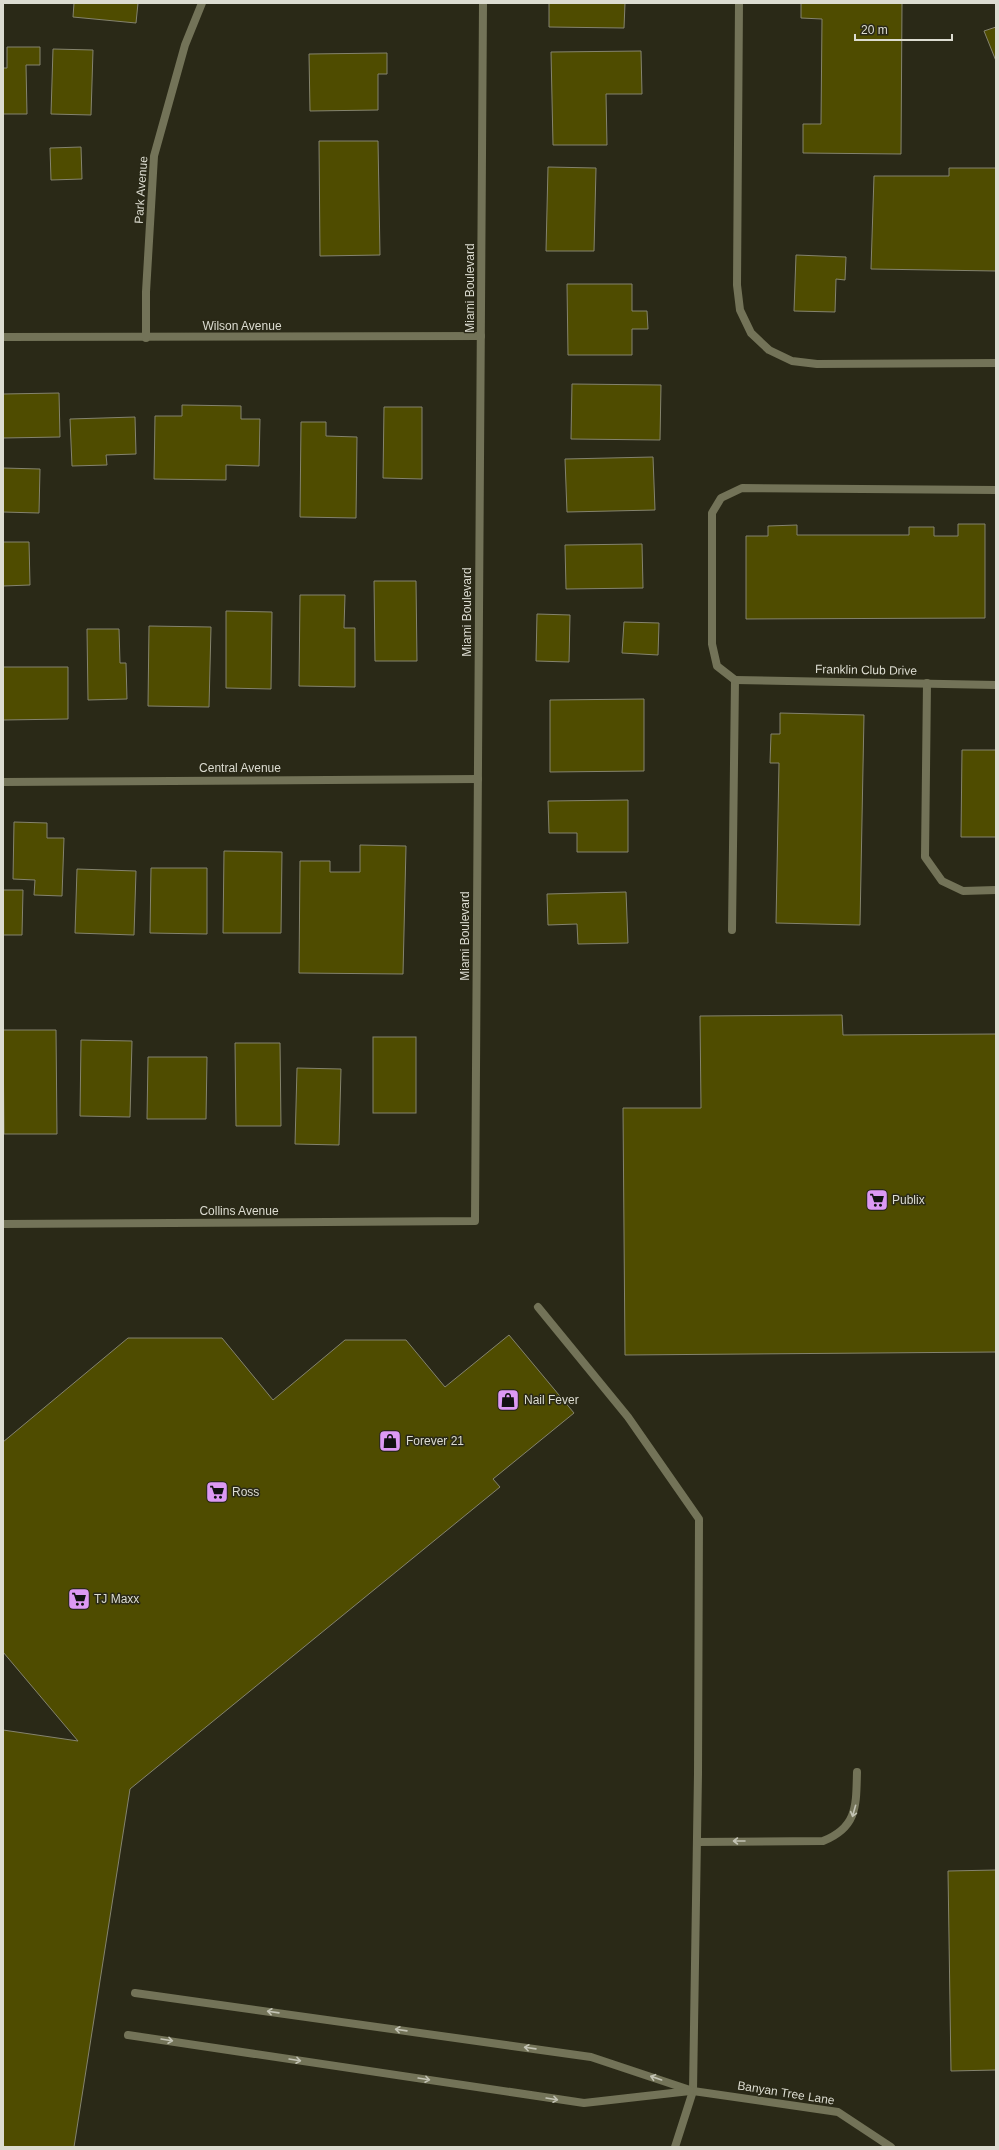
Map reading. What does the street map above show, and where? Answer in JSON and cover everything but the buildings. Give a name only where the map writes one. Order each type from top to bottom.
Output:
[{"type":"street","name":"Park Avenue","points":[[146,338],[146,292],[154,156],[185,45],[202,3]]},
{"type":"street","name":"Miami Boulevard","points":[[475,1222],[483,3]]},
{"type":"street","points":[[740,3],[737,285],[740,310],[751,333],[769,350],[792,361],[817,364],[996,363]]},
{"type":"street","name":"Wilson Avenue","points":[[3,338],[481,336]]},
{"type":"street","points":[[732,930],[735,680],[717,666],[712,644],[712,513],[721,498],[742,488],[996,490]]},
{"type":"street","name":"Franklin Club Drive","points":[[735,680],[996,685]]},
{"type":"street","points":[[927,683],[925,858],[942,880],[963,891],[996,890]]},
{"type":"street","name":"Central Avenue","points":[[3,782],[478,779]]},
{"type":"street","name":"Collins Avenue","points":[[3,1224],[475,1222]]},
{"type":"street","points":[[538,1307],[628,1417],[699,1519],[697,1842],[693,2091],[675,2147]]},
{"type":"street","points":[[697,1842],[823,1841],[835,1836],[846,1828],[853,1816],[856,1804],[857,1772]]},
{"type":"street","points":[[135,1993],[592,2057],[693,2091]]},
{"type":"street","points":[[128,2035],[584,2103],[693,2091]]},
{"type":"street","name":"Banyan Tree Lane","points":[[693,2091],[838,2112],[891,2147]]},
{"type":"place","name":"Publix","points":[[877,1200]]},
{"type":"place","name":"Nail Fever","points":[[508,1400]]},
{"type":"place","name":"Forever 21","points":[[390,1441]]},
{"type":"place","name":"Ross","points":[[217,1492]]},
{"type":"place","name":"TJ Maxx","points":[[79,1599]]}]
